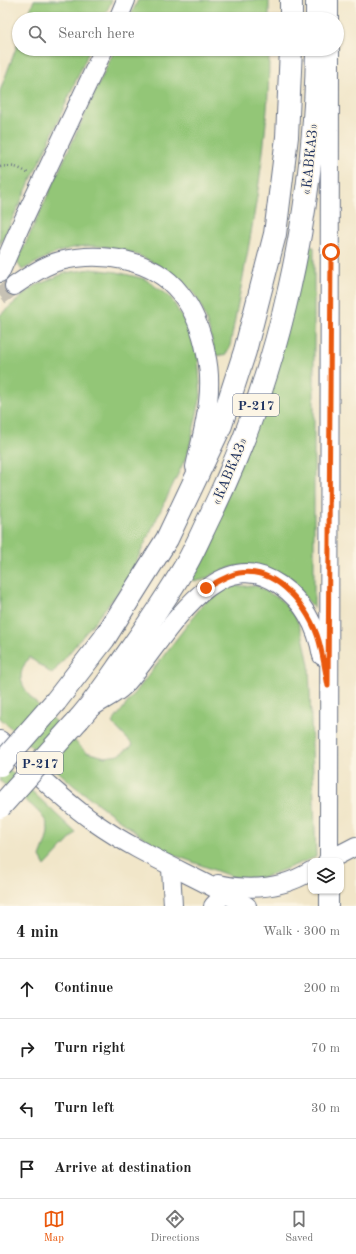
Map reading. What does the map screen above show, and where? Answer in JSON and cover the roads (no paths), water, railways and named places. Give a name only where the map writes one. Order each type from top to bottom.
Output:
[{"type":"highway","points":[[291,0],[291,12]]},
{"type":"highway","points":[[317,0],[317,12]]},
{"type":"highway","name":"«КАВКАЗ»","points":[[0,765],[56,701],[104,639],[167,539],[221,425],[245,351],[275,234],[287,138],[291,56]]},
{"type":"highway","name":"«КАВКАЗ»","points":[[0,807],[83,715],[150,623],[188,562],[227,481],[261,393],[286,301],[300,237],[316,95],[317,56]]},
{"type":"street","points":[[121,12],[126,0]]},
{"type":"street","points":[[329,0],[329,12]]},
{"type":"street","points":[[0,273],[37,190],[101,56]]},
{"type":"street","points":[[328,858],[331,252],[330,56]]},
{"type":"street","points":[[14,286],[25,278],[58,262],[83,257],[111,258],[137,263],[160,275],[180,292],[198,323],[207,355],[210,394],[191,487]]},
{"type":"street","points":[[83,715],[122,688],[184,609],[206,588],[223,578],[240,573],[256,573],[275,582],[292,593],[308,614],[319,640],[328,686]]},
{"type":"street","points":[[0,740],[59,795],[95,822],[171,868],[201,880],[239,888],[265,888],[285,882],[308,872]]},
{"type":"street","points":[[334,858],[356,846]]},
{"type":"street","points":[[171,868],[173,906]]},
{"type":"street","points":[[201,880],[219,900],[247,906]]},
{"type":"street","points":[[329,894],[329,906]]},
{"type":"tunnel","points":[[0,296],[14,286]]}]
